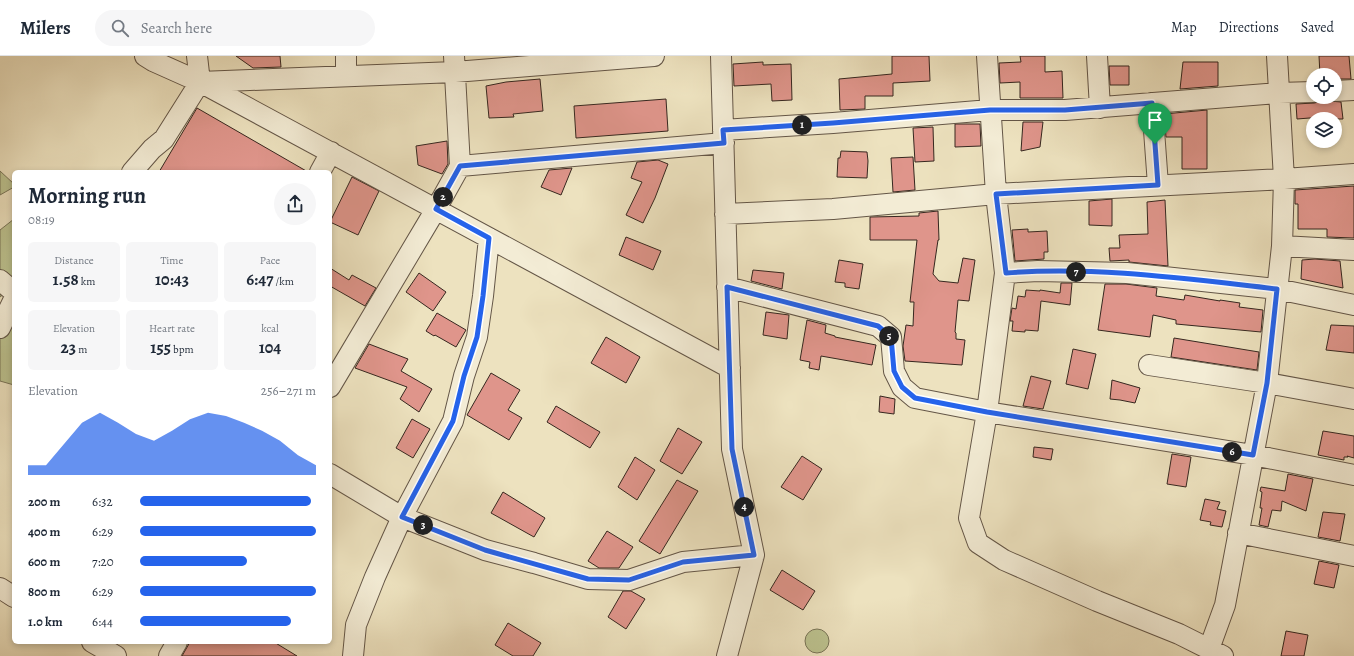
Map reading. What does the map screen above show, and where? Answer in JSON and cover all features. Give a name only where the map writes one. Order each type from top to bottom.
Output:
[{"type":"street","points":[[145,56],[200,82],[730,368]]},
{"type":"street","points":[[134,170],[152,149],[164,139],[200,82],[198,56]]},
{"type":"street","points":[[346,56],[346,76]]},
{"type":"street","points":[[200,82],[346,76],[454,64],[654,56]]},
{"type":"street","points":[[721,56],[732,449],[754,555],[727,656]]},
{"type":"street","points":[[987,56],[996,194],[1006,273],[987,412],[969,518],[978,543],[1004,560],[1096,601],[1179,634],[1216,652],[1267,383],[1282,246],[1284,179],[1277,56]]},
{"type":"street","points":[[1097,56],[1100,108]]},
{"type":"street","points":[[332,384],[460,166],[454,64]]},
{"type":"street","points":[[1342,91],[1354,90]]},
{"type":"street","points":[[460,166],[723,137],[841,122],[990,110],[1065,110],[1100,108],[1279,93],[1306,92]]},
{"type":"street","points":[[1152,103],[1158,185]]},
{"type":"street","points":[[321,170],[331,152]]},
{"type":"street","points":[[725,214],[833,209],[996,194],[1354,174]]},
{"type":"street","points":[[353,656],[356,625],[375,577],[402,517],[453,421],[464,376],[477,337],[489,238]]},
{"type":"street","points":[[1282,246],[1354,250]]},
{"type":"street","points":[[1006,273],[1038,271],[1127,273],[1277,289],[1354,305]]},
{"type":"street","points":[[0,280],[12,290]]},
{"type":"street","points":[[727,287],[878,326],[891,337],[894,371],[902,387],[915,398],[987,412],[1253,455],[1354,475]]},
{"type":"street","points":[[0,328],[12,303]]},
{"type":"street","points":[[1149,365],[1267,383],[1354,399]]},
{"type":"street","points":[[332,475],[402,517],[485,550],[588,579],[629,580],[683,562],[754,555]]},
{"type":"street","points":[[1238,533],[1354,556]]},
{"type":"street","points":[[0,588],[12,596]]},
{"type":"street","points":[[95,644],[116,656]]},
{"type":"street","points":[[169,656],[176,644]]},
{"type":"green space","points":[[0,171],[12,182],[12,188],[0,195]]},
{"type":"green space","points":[[12,221],[12,288],[0,297],[0,230]]},
{"type":"green space","points":[[12,304],[12,384],[0,381],[0,314]]},
{"type":"green space","points":[[817,629],[825,633],[829,641],[825,649],[817,653],[809,649],[805,641],[809,633]]},
{"type":"building","points":[[236,56],[280,56],[281,67],[253,68]]},
{"type":"building","points":[[892,56],[929,56],[930,81],[893,83],[893,96],[865,96],[865,109],[840,110],[839,79],[892,74]]},
{"type":"building","points":[[1020,56],[1045,56],[1045,72],[1062,71],[1063,98],[1020,98],[1020,82],[1000,83],[999,63],[1021,62]]},
{"type":"building","points":[[1319,56],[1349,56],[1351,79],[1342,79],[1342,68],[1320,68]]},
{"type":"building","points":[[763,62],[763,65],[791,64],[792,100],[772,101],[771,84],[734,86],[733,64]]},
{"type":"building","points":[[1183,62],[1218,62],[1218,86],[1180,89]]},
{"type":"building","points":[[1109,66],[1129,66],[1129,85],[1110,85]]},
{"type":"building","points":[[540,79],[543,111],[513,114],[514,117],[489,118],[486,86],[506,82]]},
{"type":"building","points":[[666,99],[668,131],[576,138],[574,106]]},
{"type":"building","points":[[1296,104],[1341,104],[1343,119],[1342,112],[1306,112],[1306,118],[1297,119]]},
{"type":"building","points":[[197,108],[305,170],[160,170]]},
{"type":"building","points":[[1207,110],[1207,169],[1182,169],[1182,137],[1166,137],[1164,114]]},
{"type":"building","points":[[1023,122],[1043,122],[1040,147],[1021,151]]},
{"type":"building","points":[[955,124],[980,124],[981,146],[955,147]]},
{"type":"building","points":[[933,127],[934,161],[915,162],[913,128]]},
{"type":"building","points":[[447,141],[448,164],[442,174],[418,165],[416,146]]},
{"type":"building","points":[[841,151],[867,152],[867,178],[837,177],[838,158],[840,158]]},
{"type":"building","points":[[913,157],[915,190],[893,192],[891,158]]},
{"type":"building","points":[[658,160],[668,164],[655,198],[643,223],[626,215],[642,182],[631,178],[637,162]]},
{"type":"building","points":[[572,168],[561,195],[541,187],[549,170]]},
{"type":"building","points":[[352,177],[379,191],[358,235],[332,223],[332,218]]},
{"type":"building","points":[[1354,186],[1354,238],[1327,237],[1327,229],[1298,229],[1298,204],[1295,204],[1295,190]]},
{"type":"building","points":[[1112,199],[1112,226],[1089,225],[1089,201]]},
{"type":"building","points":[[1165,200],[1168,266],[1129,262],[1129,260],[1110,261],[1109,248],[1120,248],[1119,235],[1148,234],[1147,202]]},
{"type":"building","points":[[938,211],[939,240],[933,274],[939,281],[958,283],[963,258],[975,260],[969,301],[958,300],[955,332],[956,339],[965,340],[962,365],[905,361],[903,346],[906,325],[913,326],[914,302],[910,302],[917,240],[870,240],[870,217],[919,216],[919,213]]},
{"type":"building","points":[[1028,229],[1028,232],[1047,231],[1048,252],[1044,252],[1044,259],[1015,261],[1012,230]]},
{"type":"building","points":[[626,237],[661,251],[653,270],[619,255]]},
{"type":"building","points":[[1315,259],[1340,261],[1343,288],[1301,279],[1302,260]]},
{"type":"building","points":[[839,260],[863,264],[859,289],[845,287],[845,283],[835,282]]},
{"type":"building","points":[[332,269],[349,280],[352,275],[376,288],[365,306],[332,287]]},
{"type":"building","points":[[753,270],[784,273],[782,289],[751,281]]},
{"type":"building","points":[[419,273],[446,292],[433,311],[406,292]]},
{"type":"building","points":[[1061,283],[1072,283],[1070,305],[1041,301],[1038,331],[1012,331],[1013,321],[1010,321],[1012,308],[1016,309],[1018,296],[1025,297],[1026,290],[1040,290],[1060,293]]},
{"type":"building","points":[[1105,284],[1126,284],[1157,288],[1156,296],[1184,300],[1185,295],[1240,303],[1239,307],[1263,310],[1261,332],[1176,324],[1176,320],[1153,315],[1150,337],[1098,330]]},
{"type":"building","points":[[766,312],[789,315],[787,339],[763,335]]},
{"type":"building","points":[[437,313],[466,330],[456,347],[426,331]]},
{"type":"building","points":[[807,320],[826,325],[825,333],[835,337],[876,345],[872,365],[821,356],[819,370],[809,368],[810,362],[800,360]]},
{"type":"building","points":[[1331,325],[1354,326],[1354,353],[1326,350]]},
{"type":"building","points":[[606,337],[640,357],[626,383],[591,363]]},
{"type":"building","points":[[1174,338],[1259,352],[1257,370],[1171,357]]},
{"type":"building","points":[[369,344],[408,359],[401,371],[432,389],[419,412],[400,399],[407,387],[355,368]]},
{"type":"building","points":[[1073,349],[1096,354],[1088,389],[1066,384]]},
{"type":"building","points":[[491,373],[520,390],[508,410],[522,418],[509,440],[467,415]]},
{"type":"building","points":[[1031,376],[1051,381],[1043,409],[1023,406]]},
{"type":"building","points":[[1112,380],[1140,388],[1135,403],[1110,399]]},
{"type":"building","points":[[880,396],[895,399],[894,414],[879,412]]},
{"type":"building","points":[[556,406],[600,432],[590,448],[547,422]]},
{"type":"building","points":[[412,419],[430,429],[413,458],[396,448]]},
{"type":"building","points":[[678,428],[702,442],[682,474],[660,461]]},
{"type":"building","points":[[1323,431],[1354,436],[1354,458],[1347,456],[1348,457],[1344,457],[1344,460],[1318,455]]},
{"type":"building","points":[[1034,447],[1053,449],[1051,460],[1033,457]]},
{"type":"building","points":[[1172,454],[1191,457],[1186,487],[1167,484]]},
{"type":"building","points":[[802,456],[822,469],[803,500],[781,487]]},
{"type":"building","points":[[635,457],[655,470],[637,500],[618,487]]},
{"type":"building","points":[[1288,474],[1313,479],[1306,511],[1282,501],[1281,511],[1272,510],[1268,527],[1259,525],[1262,508],[1260,508],[1262,492],[1260,491],[1261,487],[1285,491]]},
{"type":"building","points":[[677,480],[698,491],[660,554],[639,541]]},
{"type":"building","points":[[503,492],[545,518],[534,537],[491,513]]},
{"type":"building","points":[[1205,499],[1220,502],[1217,509],[1226,511],[1222,527],[1210,525],[1211,522],[1200,520]]},
{"type":"building","points":[[1323,512],[1345,514],[1340,541],[1318,537]]},
{"type":"building","points":[[607,531],[633,547],[619,568],[599,568],[588,561]]},
{"type":"building","points":[[1319,561],[1339,565],[1334,588],[1314,584]]},
{"type":"building","points":[[782,570],[815,591],[803,610],[770,590]]},
{"type":"building","points":[[623,591],[631,591],[645,599],[626,629],[608,617]]},
{"type":"building","points":[[508,623],[541,643],[533,656],[513,656],[495,645]]},
{"type":"building","points":[[1286,631],[1308,635],[1304,656],[1281,656]]},
{"type":"building","points":[[189,644],[277,644],[297,656],[182,656]]},
{"type":"route","points":[[1152,103],[1155,144],[1158,185],[996,194],[1006,273],[1038,271],[1127,273],[1277,289],[1267,383],[1253,455],[987,412],[915,398],[902,387],[894,371],[891,337],[878,326],[727,287],[732,449],[754,555],[683,562],[629,580],[588,579],[485,550],[402,517],[453,421],[464,376],[477,337],[489,238],[436,209],[460,166],[724,143],[723,130],[833,123],[990,110],[1065,110],[1152,103]]}]
